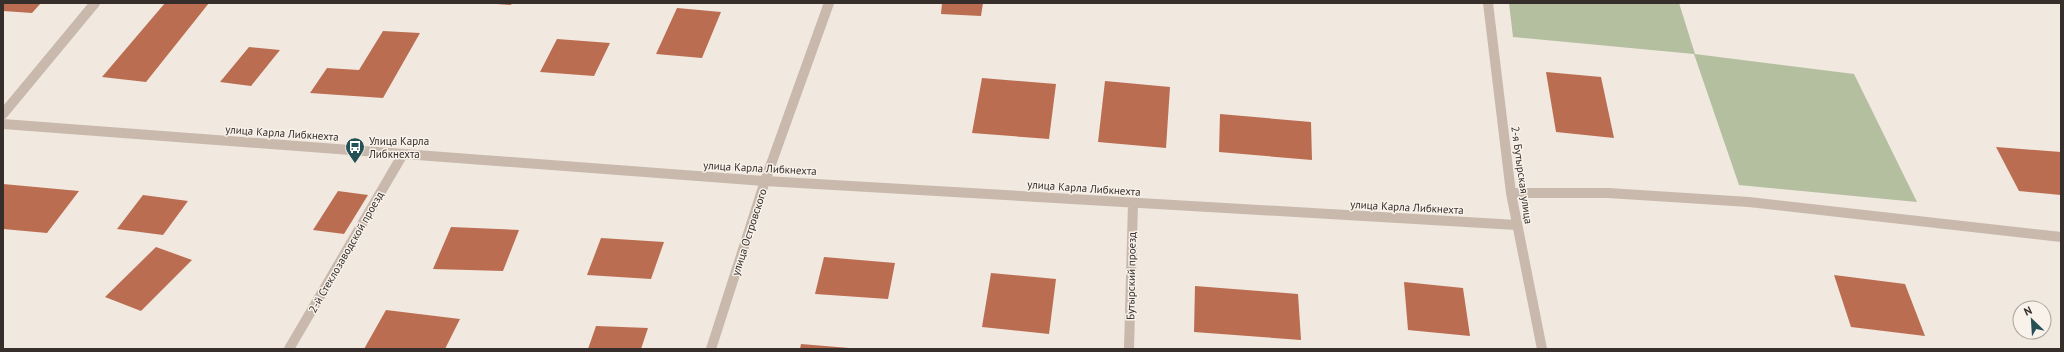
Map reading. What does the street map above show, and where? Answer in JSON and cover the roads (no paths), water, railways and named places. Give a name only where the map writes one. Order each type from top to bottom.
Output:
[{"type":"street","points":[[3,114],[95,3]]},
{"type":"street","name":"улица Островского","points":[[711,349],[765,181],[829,3]]},
{"type":"street","name":"2-я Бутырская улица","points":[[1488,3],[1511,193],[1542,349]]},
{"type":"street","name":"улица Карла Либкнехта","points":[[3,124],[765,181],[1517,225]]},
{"type":"street","name":"2-й Стеклозаводской проезд","points":[[289,349],[403,154]]},
{"type":"street","points":[[1511,193],[1585,191],[1724,200],[1812,208],[2061,237]]},
{"type":"street","name":"Бутырский проезд","points":[[1129,349],[1133,203]]},
{"type":"place","name":"Улица Карла Либкнехта","points":[[355,164]]}]
